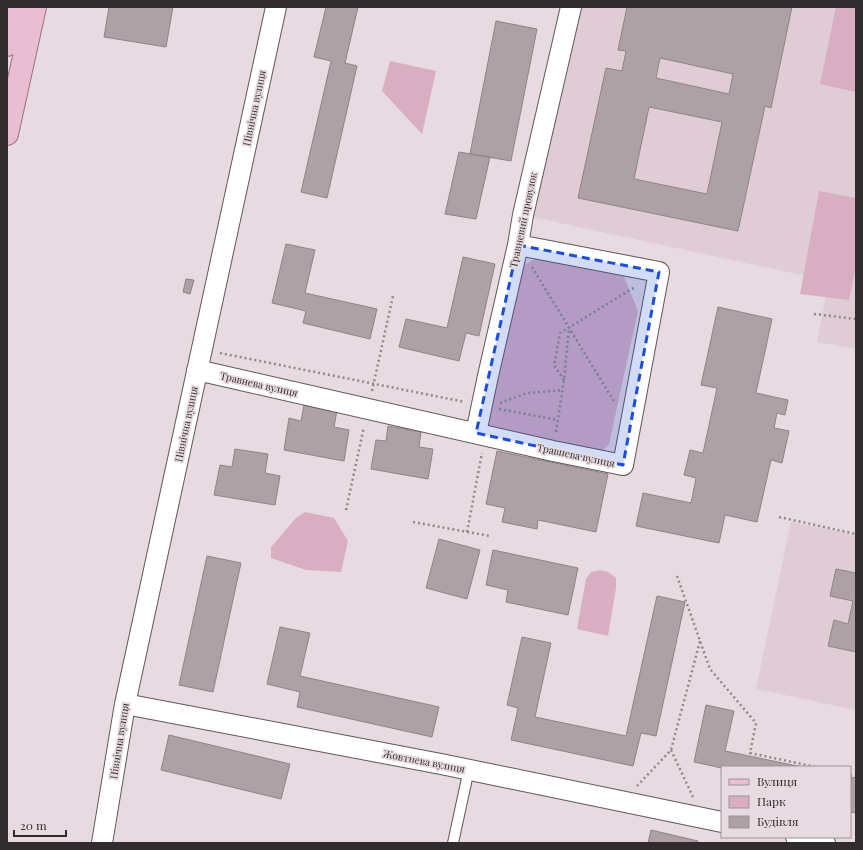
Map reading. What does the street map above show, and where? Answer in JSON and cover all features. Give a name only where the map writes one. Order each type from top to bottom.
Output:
[{"type":"main road","points":[[7,45],[15,7]]},
{"type":"main road","points":[[7,134],[35,7]]},
{"type":"street","name":"Північна вулиця","points":[[102,843],[125,704],[276,7]]},
{"type":"street","name":"Травневий провулок","points":[[481,434],[486,406],[488,376],[571,7]]},
{"type":"street","points":[[518,245],[659,272]]},
{"type":"street","name":"Травнева вулиця","points":[[197,370],[553,451],[623,465],[659,272]]},
{"type":"street","name":"Жовтнева вулиця","points":[[125,704],[468,769],[713,820]]},
{"type":"street","points":[[801,838],[825,843]]},
{"type":"lane","points":[[453,843],[468,769]]},
{"type":"path","points":[[518,245],[629,427]]},
{"type":"path","points":[[564,380],[554,365],[560,333],[659,272]]},
{"type":"path","points":[[814,314],[856,320]]},
{"type":"path","points":[[202,349],[558,420],[563,390],[569,328]]},
{"type":"path","points":[[486,406],[527,392],[563,390]]},
{"type":"path","points":[[467,532],[481,434]]},
{"type":"path","points":[[779,518],[856,534]]},
{"type":"path","points":[[413,522],[490,536]]},
{"type":"path","points":[[677,576],[710,669],[756,723],[750,752],[812,766]]},
{"type":"path","points":[[622,801],[671,750],[700,640]]},
{"type":"path","points":[[671,750],[713,820]]},
{"type":"highlighted area","points":[[518,245],[659,272],[623,465],[476,433]]},
{"type":"shaded area","points":[[571,7],[856,7],[856,349],[817,342],[829,281],[523,215]]},
{"type":"shaded area","points":[[791,522],[856,535],[856,710],[756,689]]},
{"type":"green space","points":[[836,7],[856,7],[856,92],[820,84]]},
{"type":"green space","points":[[390,61],[436,71],[422,134],[382,91]]},
{"type":"green space","points":[[819,191],[856,198],[856,266],[849,300],[800,294]]},
{"type":"green space","points":[[540,256],[623,274],[638,311],[609,444],[602,452],[489,426],[483,414],[515,270]]},
{"type":"green space","points":[[305,512],[334,518],[348,541],[341,572],[306,570],[271,558],[271,547],[296,518]]},
{"type":"green space","points":[[600,570],[608,572],[616,578],[616,588],[608,636],[577,629],[586,579],[591,572]]},
{"type":"building","points":[[109,7],[173,7],[166,47],[104,37]]},
{"type":"building","points":[[326,7],[358,7],[345,63],[357,66],[327,198],[301,192],[331,61],[314,57]]},
{"type":"building","points":[[627,7],[792,7],[771,108],[765,106],[738,231],[578,198],[606,68],[622,71],[626,51],[618,50]],"holes":[[[660,58],[733,74],[729,94],[656,78]],[[649,107],[722,122],[707,194],[634,179]]]},
{"type":"building","points":[[496,21],[537,29],[511,161],[470,154]]},
{"type":"building","points":[[459,152],[490,157],[476,219],[445,214]]},
{"type":"building","points":[[286,244],[315,250],[305,293],[377,309],[370,339],[303,323],[306,311],[272,303]]},
{"type":"building","points":[[463,257],[495,264],[479,336],[466,333],[459,361],[399,347],[406,319],[447,328]]},
{"type":"building","points":[[186,279],[194,280],[190,294],[183,292]]},
{"type":"building","points":[[718,307],[772,319],[756,393],[788,400],[785,415],[777,413],[774,428],[789,431],[782,463],[771,460],[757,522],[725,515],[719,543],[636,526],[643,493],[691,503],[696,478],[684,475],[690,450],[703,453],[717,388],[701,385]]},
{"type":"building","points":[[304,405],[337,410],[334,427],[349,430],[344,461],[284,450],[289,418],[301,421]]},
{"type":"building","points":[[388,426],[421,432],[419,447],[433,449],[428,479],[371,469],[376,440],[386,441]]},
{"type":"building","points":[[235,449],[268,454],[265,473],[280,476],[275,505],[214,495],[220,465],[232,467]]},
{"type":"building","points":[[497,451],[608,474],[596,532],[538,520],[537,529],[502,522],[505,508],[486,504]]},
{"type":"building","points":[[439,539],[480,550],[467,599],[426,588]]},
{"type":"building","points":[[493,550],[578,568],[568,615],[506,602],[508,590],[486,585]]},
{"type":"building","points":[[207,556],[241,563],[213,692],[179,685]]},
{"type":"building","points":[[836,569],[856,573],[856,652],[828,646],[834,620],[848,624],[853,601],[830,596]]},
{"type":"building","points":[[657,596],[685,602],[656,736],[641,733],[633,766],[511,740],[518,708],[507,705],[522,637],[551,643],[535,717],[626,736]]},
{"type":"building","points":[[280,627],[310,633],[300,676],[439,707],[432,737],[297,707],[300,692],[267,684]]},
{"type":"building","points":[[706,705],[734,711],[725,751],[797,766],[721,766],[721,768],[694,762]]},
{"type":"building","points":[[169,735],[290,764],[281,799],[161,770]]},
{"type":"building","points":[[851,777],[856,778],[856,813],[851,812]]},
{"type":"building","points":[[651,830],[698,841],[698,843],[648,843]]}]
